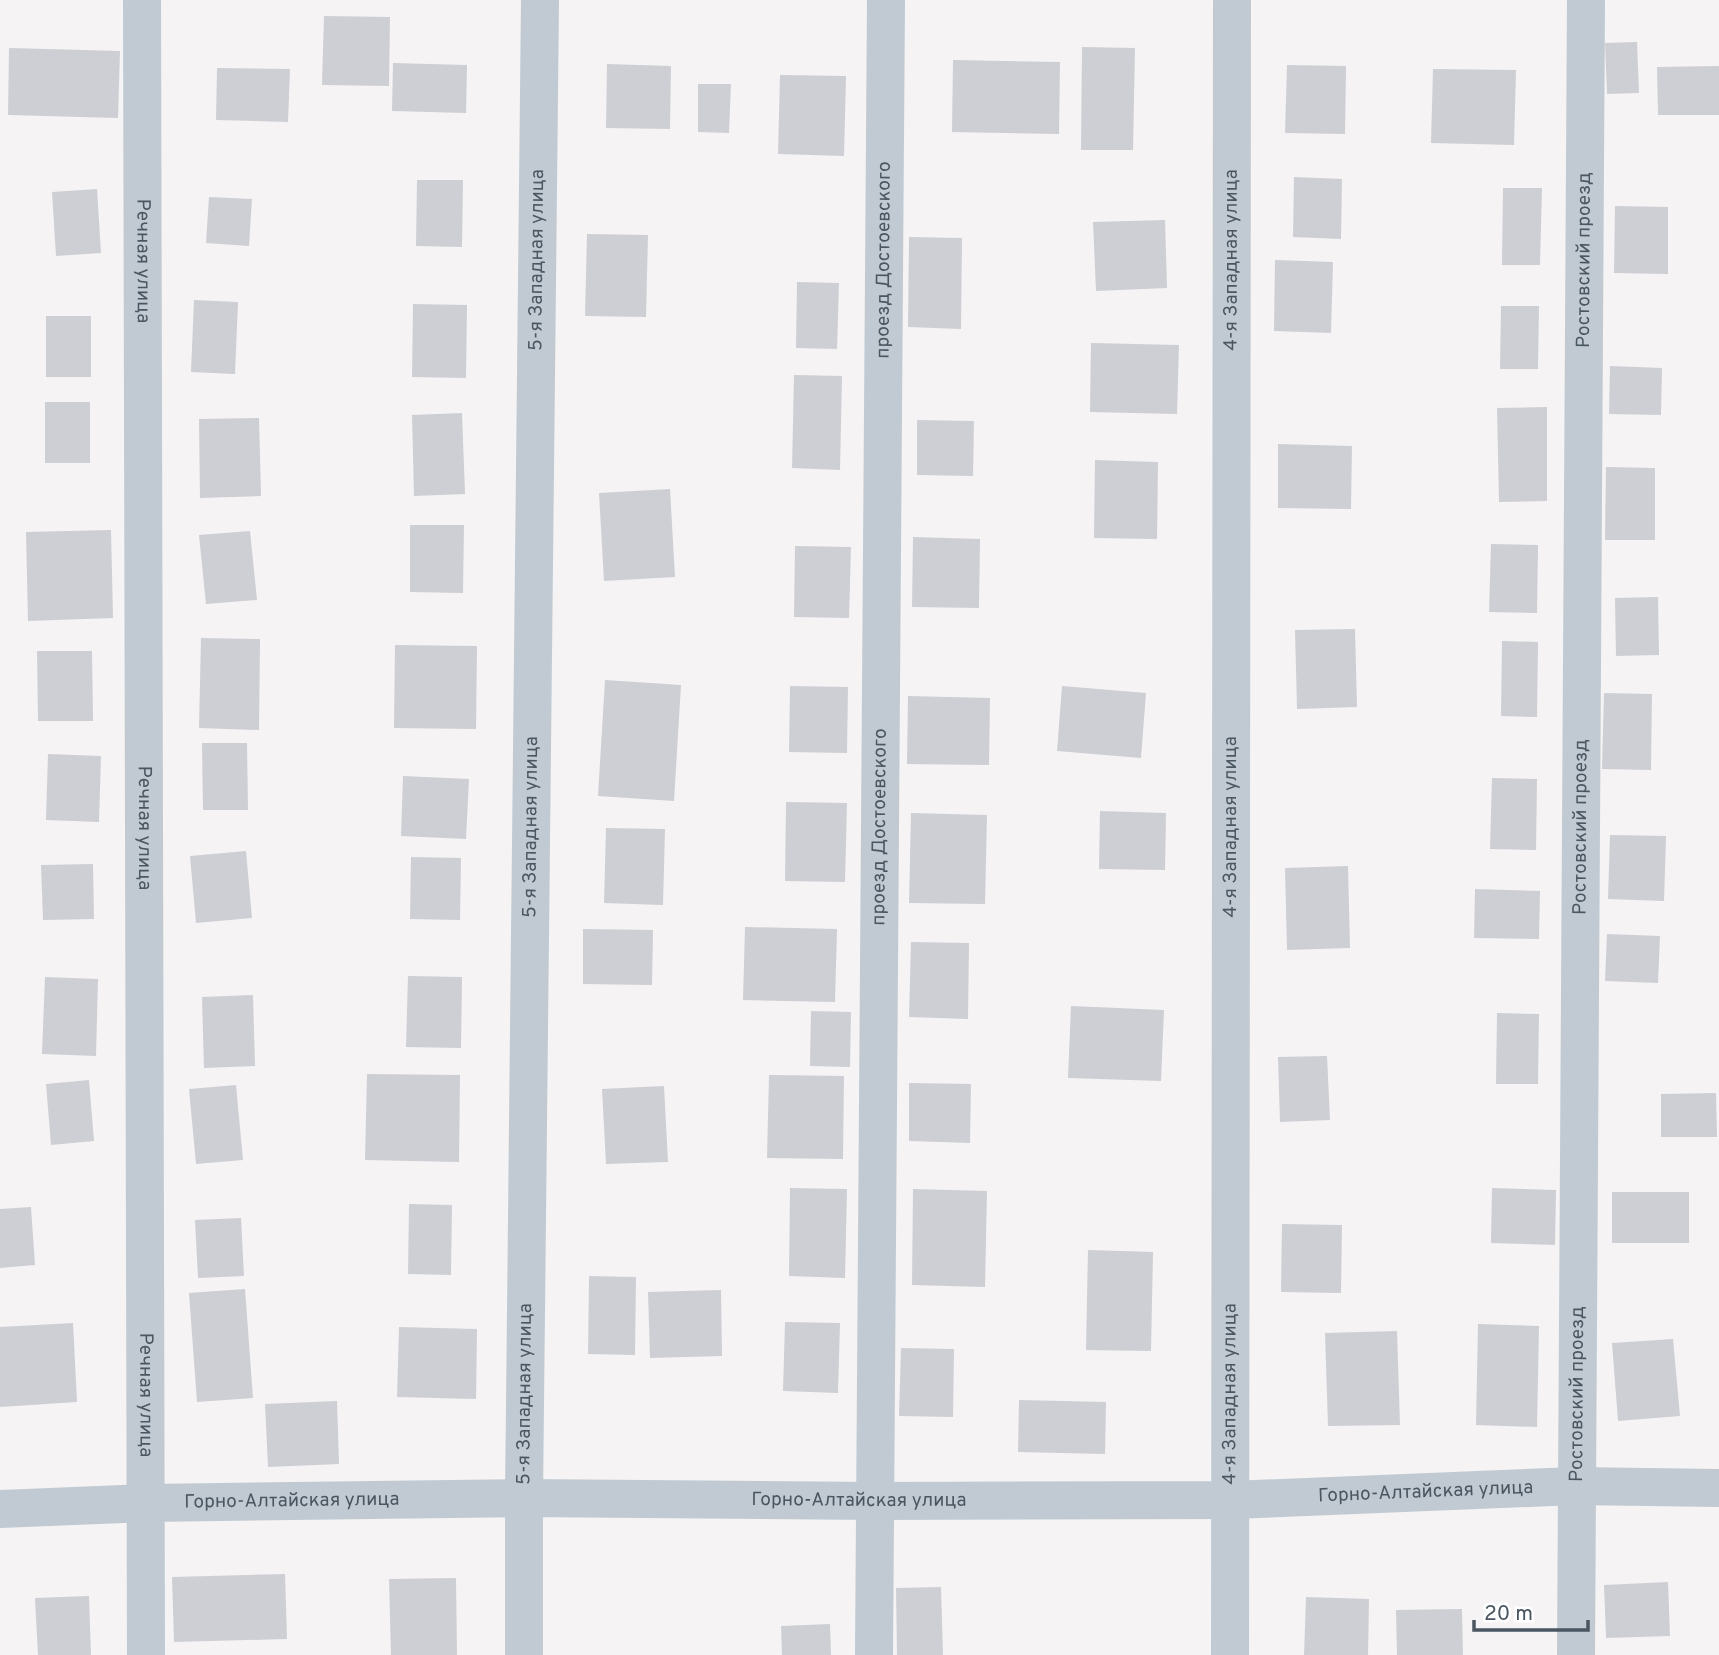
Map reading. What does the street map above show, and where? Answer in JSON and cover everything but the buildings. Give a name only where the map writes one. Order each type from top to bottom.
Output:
[{"type":"street","name":"Речная улица","points":[[142,0],[148,1503],[146,1655]]},
{"type":"street","name":"5-я Западная улица","points":[[524,1655],[540,0]]},
{"type":"street","name":"проезд Достоевского","points":[[874,1655],[886,0]]},
{"type":"street","name":"4-я Западная улица","points":[[1230,1655],[1232,0]]},
{"type":"street","name":"Ростовский проезд","points":[[1576,1655],[1586,0]]},
{"type":"street","name":"Горно-Алтайская улица","points":[[0,1509],[148,1503],[524,1498],[1232,1500],[1576,1486],[1719,1488]]}]
